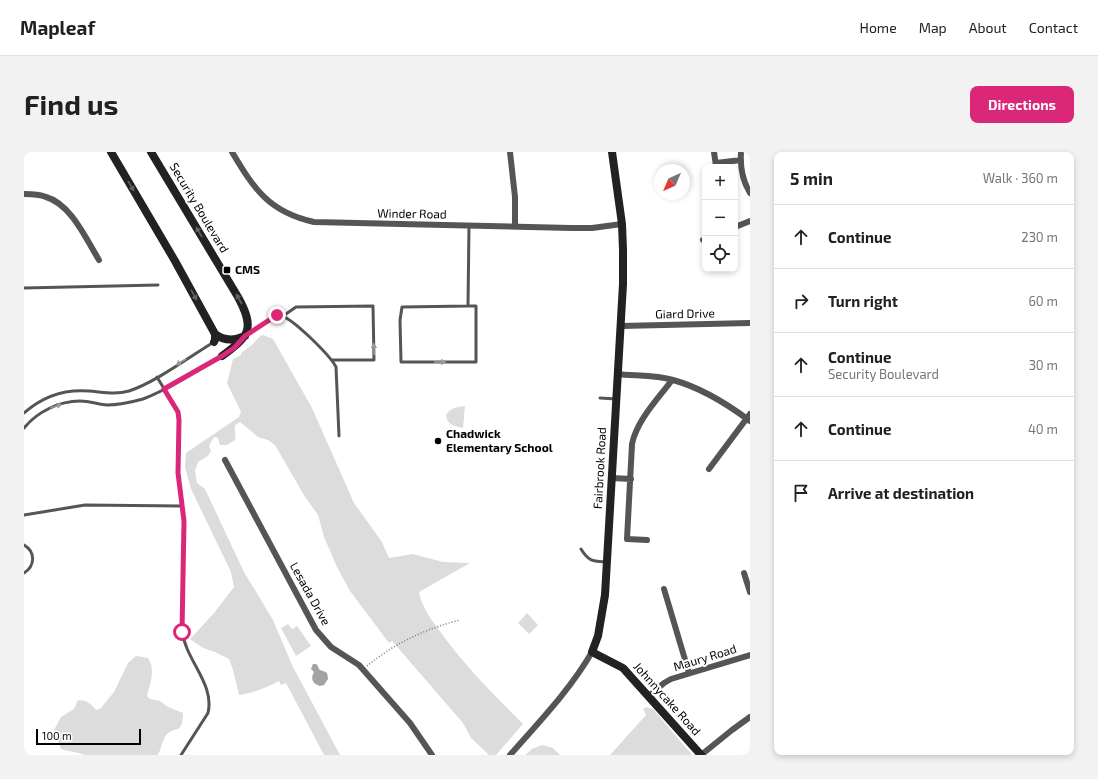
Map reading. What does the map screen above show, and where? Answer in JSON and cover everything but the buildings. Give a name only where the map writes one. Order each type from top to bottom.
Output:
[{"type":"street","points":[[111,152],[175,261],[214,338],[234,340],[245,336]]},
{"type":"street","name":"Security Boulevard","points":[[151,152],[245,309],[248,323],[245,336]]},
{"type":"street","name":"Winder Road","points":[[232,152],[250,182],[260,194],[280,210],[302,220],[327,223],[592,228],[622,224]]},
{"type":"street","points":[[510,152],[514,185],[515,226]]},
{"type":"street","name":"Fairbrook Road","points":[[510,755],[562,696],[582,668],[592,652],[598,636],[602,616],[607,562],[624,250],[612,152]]},
{"type":"street","points":[[714,152],[716,164]]},
{"type":"street","points":[[741,152],[743,179],[750,193]]},
{"type":"street","points":[[721,164],[741,160]]},
{"type":"street","points":[[24,194],[47,197],[62,205],[76,222],[100,260]]},
{"type":"street","points":[[738,226],[750,221]]},
{"type":"street","name":"Giard Drive","points":[[621,326],[750,323]]},
{"type":"street","points":[[222,356],[234,348],[245,336]]},
{"type":"street","points":[[617,374],[672,380],[716,398],[749,418],[709,469]]},
{"type":"street","points":[[647,540],[627,539],[634,436],[642,421],[672,380]]},
{"type":"street","name":"Lesada Drive","points":[[225,460],[316,630],[331,647],[363,669],[410,723],[432,755]]},
{"type":"street","points":[[612,478],[631,479]]},
{"type":"street","points":[[744,573],[750,592]]},
{"type":"street","points":[[664,589],[689,673]]},
{"type":"street","name":"Johnnycake Road","points":[[592,652],[623,668],[701,755]]},
{"type":"street","name":"Maury Road","points":[[648,697],[664,683],[689,673],[750,655]]},
{"type":"street","points":[[701,755],[750,717]]},
{"type":"lane","points":[[468,306],[469,226]]},
{"type":"lane","points":[[24,288],[158,285]]},
{"type":"lane","points":[[284,316],[296,307],[373,306],[374,360],[332,360]]},
{"type":"lane","points":[[468,306],[476,306],[476,362],[401,362],[400,320],[402,307],[468,306]]},
{"type":"lane","points":[[245,336],[277,315],[284,316],[296,325],[332,360],[336,368],[339,436]]},
{"type":"lane","points":[[24,413],[42,400],[64,392],[83,391],[108,394],[140,387],[214,338]]},
{"type":"lane","points":[[24,428],[42,412],[57,405],[78,401],[108,405],[130,402],[144,398],[164,389],[222,356]]},
{"type":"lane","points":[[157,377],[178,412],[178,473],[184,521],[182,632],[184,642],[191,659],[206,686],[209,694],[210,705],[208,713],[181,755]]},
{"type":"lane","points":[[600,398],[616,399]]},
{"type":"lane","points":[[24,419],[28,423]]},
{"type":"lane","points":[[24,514],[96,505],[181,506]]},
{"type":"lane","points":[[24,545],[30,549],[33,558],[31,567],[24,573]]},
{"type":"lane","points":[[582,550],[589,560],[593,562],[607,562]]},
{"type":"path","points":[[363,669],[403,641],[429,630],[460,620]]},
{"type":"shaded area","points":[[263,335],[273,339],[312,408],[354,503],[382,542],[389,558],[413,554],[443,562],[470,563],[419,592],[422,603],[432,621],[448,643],[523,724],[496,755],[489,755],[471,738],[463,723],[392,641],[389,643],[350,591],[337,567],[324,537],[318,515],[305,497],[275,445],[268,440],[258,437],[240,422],[235,425],[235,440],[227,445],[220,445],[218,438],[214,437],[209,446],[211,451],[208,456],[198,462],[195,471],[197,483],[205,489],[244,572],[273,620],[292,665],[340,755],[324,755],[286,683],[281,685],[279,681],[259,690],[239,695],[229,659],[203,648],[190,639],[214,613],[234,587],[231,572],[191,489],[185,467],[186,453],[239,417],[241,412],[227,383],[233,359],[241,355],[241,353]]},
{"type":"shaded area","points":[[465,406],[463,428],[449,423],[446,415],[454,408]]},
{"type":"shaded area","points":[[527,613],[538,625],[529,634],[518,623]]},
{"type":"shaded area","points":[[288,624],[292,629],[297,626],[311,646],[296,656],[281,628]]},
{"type":"shaded area","points":[[136,656],[148,658],[152,667],[152,677],[147,696],[150,699],[160,701],[168,707],[183,713],[181,725],[179,728],[168,733],[163,741],[158,755],[85,755],[61,749],[54,730],[61,717],[74,709],[78,700],[88,702],[96,710],[101,708],[114,692],[128,663]]},
{"type":"shaded area","points":[[313,664],[317,664],[319,669],[327,674],[328,679],[324,685],[320,686],[314,683],[312,677],[314,672],[311,669]]},
{"type":"shaded area","points":[[646,707],[653,709],[692,755],[610,755],[646,715],[643,709]]},
{"type":"shaded area","points":[[542,745],[553,748],[560,755],[525,755],[532,749]]},
{"type":"place","name":"CMS","points":[[227,270]]},
{"type":"place","name":"Chadwick Elementary School","points":[[438,441]]},
{"type":"route","points":[[182,632],[184,521],[178,473],[179,420],[178,412],[164,389],[222,356],[234,348],[245,336],[277,315]]}]
